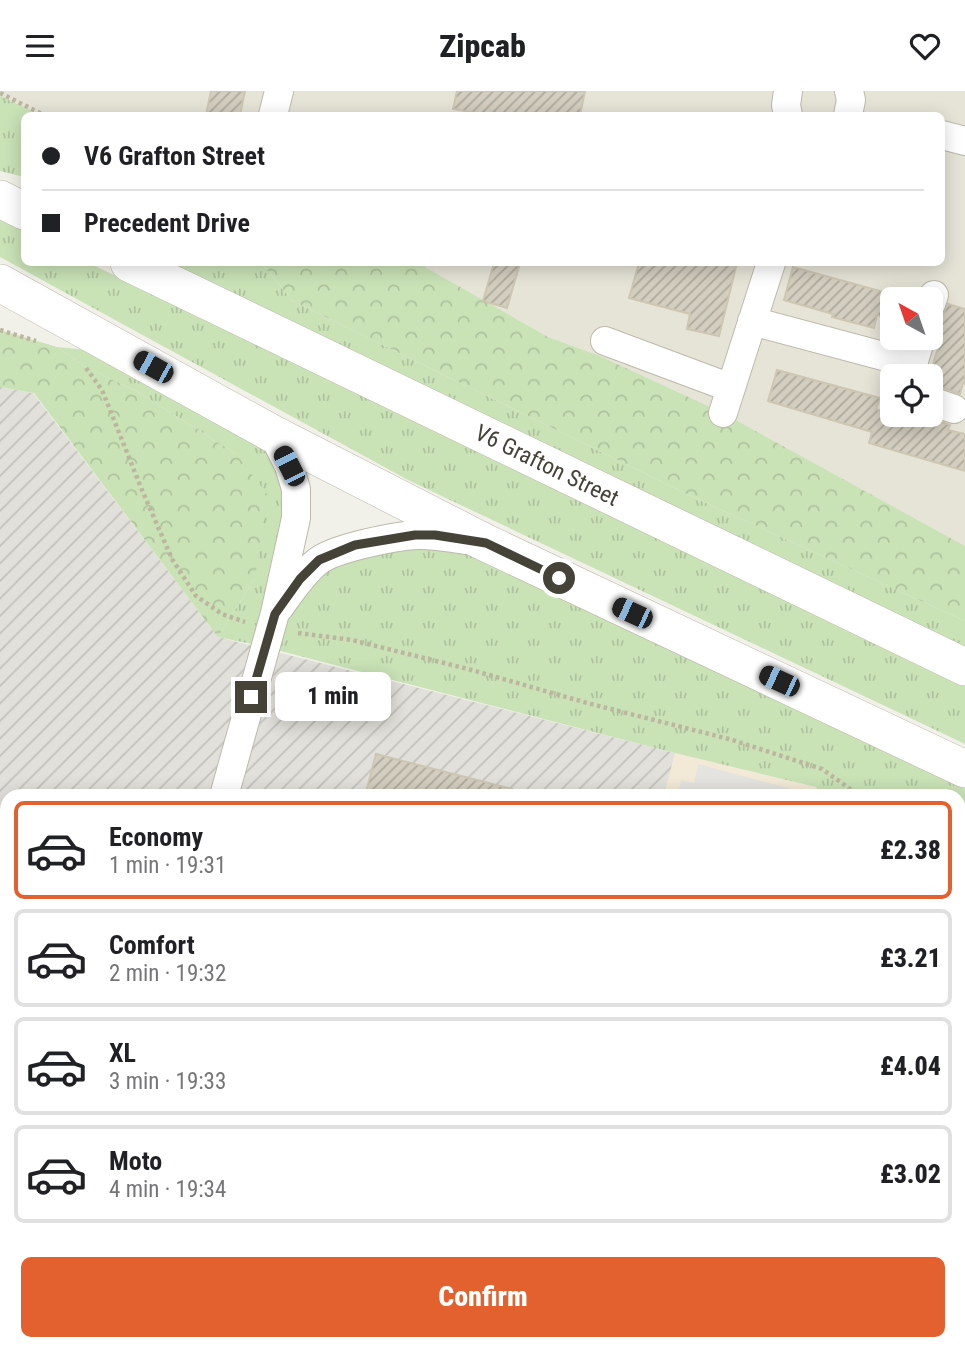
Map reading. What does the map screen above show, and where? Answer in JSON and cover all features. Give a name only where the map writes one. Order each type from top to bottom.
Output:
[{"type":"street","points":[[273,112],[279,91]]},
{"type":"street","points":[[945,136],[965,141]]},
{"type":"street","points":[[0,199],[21,210]]},
{"type":"street","name":"V6 Grafton Street","points":[[135,266],[965,667]]},
{"type":"street","points":[[605,341],[727,400],[770,266]]},
{"type":"street","points":[[0,283],[272,434],[486,543],[965,769]]},
{"type":"street","points":[[752,321],[915,359]]},
{"type":"street","points":[[227,789],[272,622],[296,518],[296,489],[289,466],[272,434]]},
{"type":"street","points":[[272,622],[300,579],[319,560],[355,545],[415,535],[435,535],[486,543]]},
{"type":"path","points":[[0,93],[38,112]]},
{"type":"path","points":[[0,330],[45,344]]},
{"type":"path","points":[[86,367],[102,390],[172,559],[196,596],[222,614],[352,640],[729,739],[822,769],[850,789]]},
{"type":"shaded area","points":[[0,91],[965,91],[965,546],[723,413],[600,356],[548,337],[423,266],[945,266],[945,112],[35,112],[0,96]]},
{"type":"shaded area","points":[[0,387],[33,393],[218,637],[675,753],[666,789],[0,789]]},
{"type":"shaded area","points":[[675,753],[817,789],[666,789]]},
{"type":"shaded area","points":[[698,764],[792,789],[679,789],[681,780],[694,783]]},
{"type":"green space","points":[[0,96],[35,112],[21,112],[21,176],[0,171]]},
{"type":"green space","points":[[0,218],[21,228],[21,266],[95,266],[965,685],[965,744],[408,480],[0,257]]},
{"type":"green space","points":[[145,266],[264,266],[293,301],[691,496],[965,621],[965,667]]},
{"type":"green space","points":[[264,266],[423,266],[548,337],[600,356],[723,413],[965,546],[965,621],[691,496],[293,301]]},
{"type":"green space","points":[[0,330],[57,347],[86,367],[138,392],[236,454],[267,494],[255,578],[218,637],[34,393],[0,387]]},
{"type":"green space","points":[[57,347],[129,354],[289,466],[286,557],[319,560],[435,535],[965,769],[965,789],[817,789],[218,637],[255,578],[236,454],[138,392],[86,367]]},
{"type":"building","points":[[211,91],[245,91],[241,112],[207,112]]},
{"type":"building","points":[[457,91],[585,91],[581,112],[470,112],[453,109]]},
{"type":"building","points":[[493,266],[519,266],[507,308],[483,301]]},
{"type":"building","points":[[638,266],[736,266],[719,336],[687,329],[690,314],[629,298]]},
{"type":"building","points":[[793,267],[880,291],[880,316],[877,315],[874,328],[784,300]]},
{"type":"building","points":[[948,304],[965,309],[965,384],[963,383],[960,394],[943,388],[943,364],[933,364],[937,350],[943,350],[943,314]]},
{"type":"building","points":[[777,370],[880,398],[876,409],[880,410],[880,427],[943,427],[943,423],[950,425],[948,430],[965,434],[965,471],[869,443],[872,432],[768,401]]},
{"type":"building","points":[[376,754],[512,789],[367,789]]},
{"type":"route","points":[[251,697],[275,614],[300,579],[319,560],[355,545],[415,535],[435,535],[486,543],[559,578]]}]
